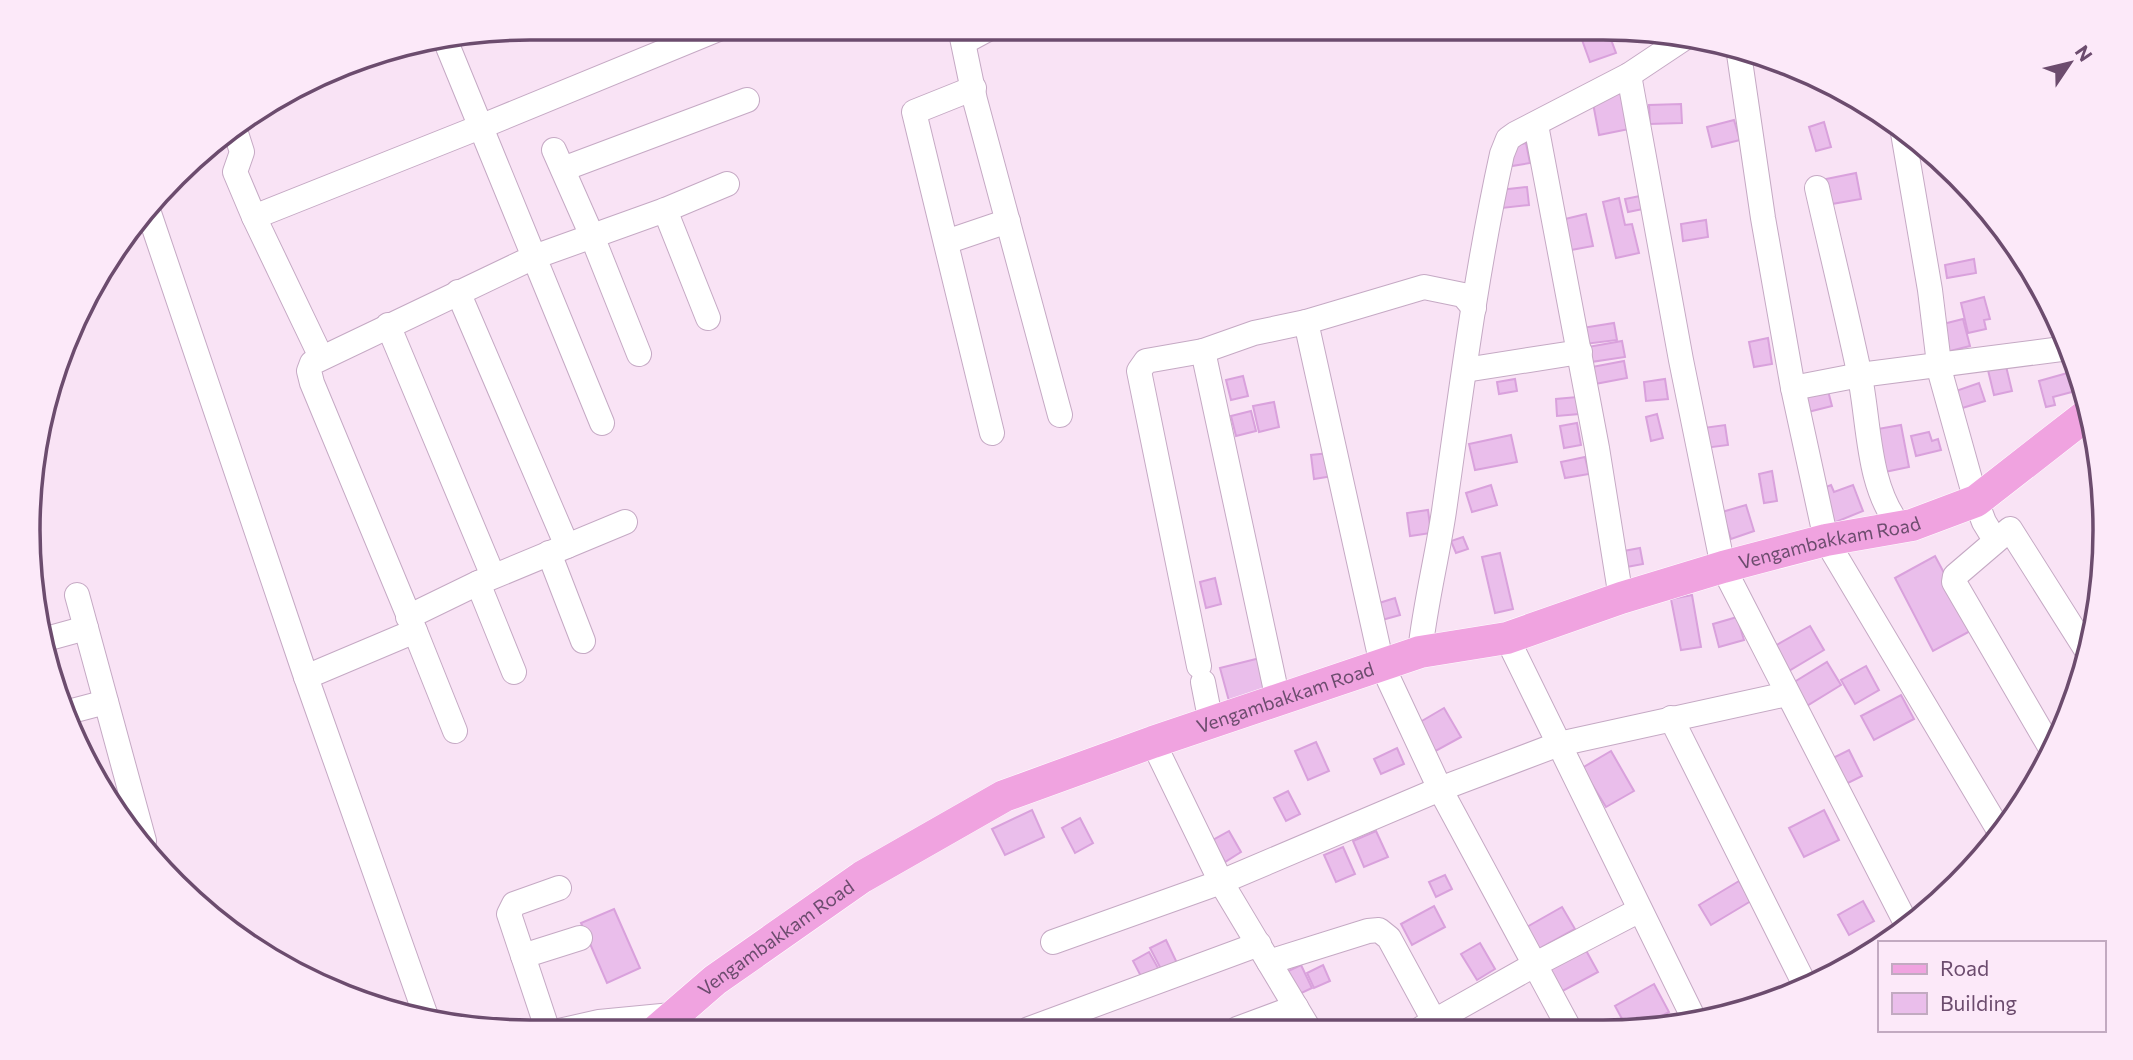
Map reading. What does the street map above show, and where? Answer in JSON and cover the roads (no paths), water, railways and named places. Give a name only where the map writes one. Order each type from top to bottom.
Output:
[{"type":"main road","name":"Vengambakkam Road","points":[[668,1020],[715,980],[862,877],[1004,796],[1420,652],[1507,638],[1621,598],[1723,567],[1826,540],[1912,525],[1976,500],[2080,419]]},
{"type":"street","points":[[254,217],[481,128],[691,40]]},
{"type":"street","points":[[963,40],[1060,415]]},
{"type":"street","points":[[1420,652],[1474,308],[1502,154],[1508,139],[1629,75],[1674,45]]},
{"type":"street","points":[[448,47],[602,423]]},
{"type":"street","points":[[1740,60],[1763,218],[1793,388],[1826,540],[1995,824]]},
{"type":"street","points":[[1629,75],[1681,360],[1723,567],[1903,917]]},
{"type":"street","points":[[974,88],[914,112],[992,433]]},
{"type":"street","points":[[639,354],[558,159],[747,100]]},
{"type":"street","points":[[1536,125],[1580,352],[1621,598]]},
{"type":"street","points":[[237,137],[242,152],[235,172],[321,357]]},
{"type":"street","points":[[1905,144],[1930,290],[1940,372],[1976,500],[1984,522],[1995,540]]},
{"type":"street","points":[[455,731],[312,383],[309,371],[312,363],[534,257],[665,210],[727,184]]},
{"type":"street","points":[[1817,188],[1860,375],[1876,479],[1881,498],[1900,527]]},
{"type":"street","points":[[665,210],[708,318]]},
{"type":"street","points":[[150,221],[306,677],[423,1008]]},
{"type":"street","points":[[946,242],[1008,221]]},
{"type":"street","points":[[1211,723],[1139,371],[1146,361],[1203,351],[1254,333],[1306,322],[1424,287],[1463,295],[1474,308]]},
{"type":"street","points":[[458,292],[558,550],[583,641]]},
{"type":"street","points":[[1306,322],[1382,665],[1440,789],[1565,1020]]},
{"type":"street","points":[[388,325],[486,580],[514,672]]},
{"type":"street","points":[[1793,388],[1860,375],[2058,350]]},
{"type":"street","points":[[1203,351],[1278,700]]},
{"type":"street","points":[[1465,370],[1580,352]]},
{"type":"street","points":[[306,677],[411,624],[486,580],[625,522]]},
{"type":"street","points":[[2045,739],[1954,582],[1955,576],[2010,529],[2080,640]]},
{"type":"street","points":[[77,595],[106,702],[115,783],[128,810]]},
{"type":"street","points":[[53,637],[86,628]]},
{"type":"street","points":[[1507,638],[1690,1012]]},
{"type":"street","points":[[1053,942],[1221,882],[1440,789],[1559,744],[1787,694]]},
{"type":"street","points":[[75,710],[106,702]]},
{"type":"street","points":[[1671,718],[1801,977]]},
{"type":"street","points":[[1153,743],[1221,882],[1303,1020]]},
{"type":"street","points":[[544,1020],[509,914],[514,904],[559,888]]},
{"type":"street","points":[[1442,1020],[1535,965],[1640,910]]},
{"type":"street","points":[[1060,1020],[1264,953],[1379,930],[1389,938],[1429,1020]]},
{"type":"street","points":[[523,956],[580,938]]},
{"type":"street","points":[[1261,1020],[1296,1007]]}]
